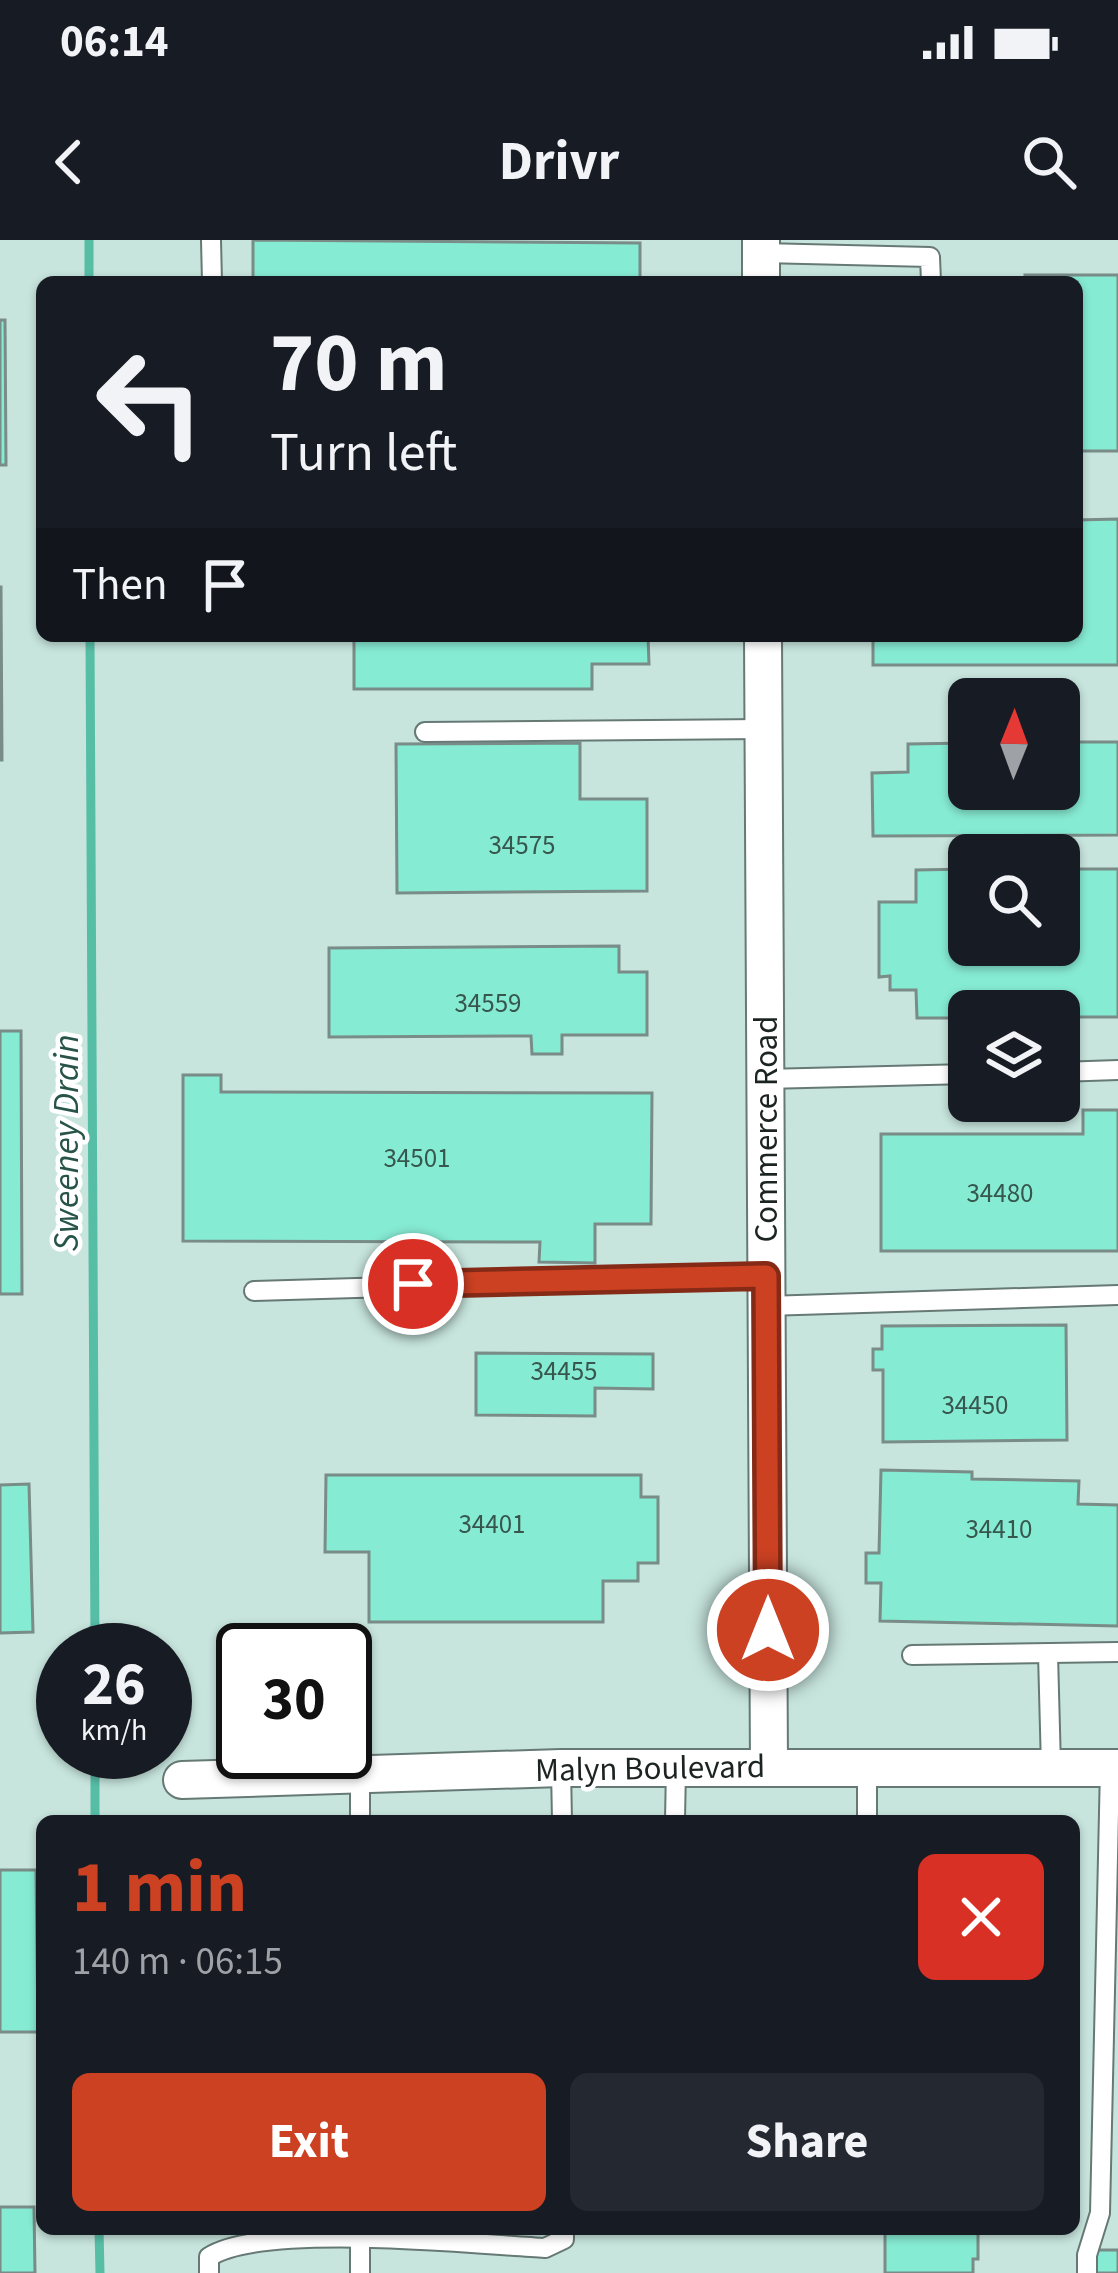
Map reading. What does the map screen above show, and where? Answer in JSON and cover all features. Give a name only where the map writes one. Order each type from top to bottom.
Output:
[{"type":"street","name":"Commerce Road","points":[[763,642],[769,1766]]},
{"type":"street","name":"Malyn Boulevard","points":[[372,1774],[769,1766],[1114,1768]]},
{"type":"street","name":"Malyn Boulevard","points":[[182,1780],[216,1779]]},
{"type":"lane","points":[[211,240],[212,276]]},
{"type":"lane","points":[[761,258],[930,257],[931,276]]},
{"type":"lane","points":[[425,732],[763,729]]},
{"type":"lane","points":[[1080,1071],[1118,1070]]},
{"type":"lane","points":[[765,1079],[948,1075]]},
{"type":"lane","points":[[254,1291],[1118,1295]]},
{"type":"lane","points":[[912,1655],[1118,1652]]},
{"type":"lane","points":[[1048,1654],[1051,1767]]},
{"type":"lane","points":[[675,1815],[676,1767]]},
{"type":"lane","points":[[867,1767],[867,1815]]},
{"type":"lane","points":[[561,1768],[562,1815]]},
{"type":"lane","points":[[1087,2273],[1087,2255],[1100,2213],[1114,1768]]},
{"type":"lane","points":[[360,1779],[360,1815]]},
{"type":"lane","points":[[209,2273],[209,2257],[228,2245],[339,2235]]},
{"type":"lane","points":[[360,2273],[361,2235]]},
{"type":"lane","points":[[386,2235],[545,2248],[564,2235]]},
{"type":"shaded area","points":[[0,240],[1118,240],[1118,2273],[0,2273]]},
{"type":"building","points":[[253,240],[640,243],[640,276],[253,276]]},
{"type":"building","points":[[1118,275],[1118,451],[1083,451],[1083,276],[1025,276]]},
{"type":"building","points":[[0,320],[5,320],[6,465],[0,465]]},
{"type":"building","points":[[1118,519],[1118,665],[873,665],[873,642],[1083,642],[1083,520]]},
{"type":"building","points":[[0,587],[2,760],[0,760]]},
{"type":"building","points":[[354,642],[648,642],[649,664],[592,664],[592,689],[354,689]]},
{"type":"building","points":[[1080,742],[1118,742],[1118,835],[873,836],[872,773],[908,772],[908,744],[948,743],[948,810],[1080,810]]},
{"type":"building","points":[[580,743],[580,799],[647,799],[647,891],[397,893],[396,744]]},
{"type":"building","points":[[948,869],[948,966],[1080,966],[1080,869],[1118,869],[1118,1017],[1080,1017],[1080,990],[948,990],[948,1018],[917,1018],[916,990],[890,990],[890,976],[879,977],[879,902],[916,902],[916,870]]},
{"type":"building","points":[[619,946],[619,972],[647,972],[647,1035],[562,1035],[562,1054],[532,1054],[531,1036],[329,1037],[329,948]]},
{"type":"building","points":[[0,1031],[21,1031],[22,1294],[0,1294]]},
{"type":"building","points":[[183,1075],[221,1075],[221,1092],[652,1093],[651,1224],[595,1224],[595,1263],[539,1262],[540,1242],[183,1241]]},
{"type":"building","points":[[1083,1110],[1118,1110],[1118,1251],[881,1251],[881,1134],[1083,1134]]},
{"type":"building","points":[[1066,1325],[1067,1440],[883,1442],[883,1370],[873,1370],[873,1349],[882,1349],[882,1326]]},
{"type":"building","points":[[476,1353],[653,1354],[653,1389],[595,1388],[595,1416],[476,1415]]},
{"type":"building","points":[[881,1470],[972,1472],[972,1479],[1079,1481],[1078,1504],[1118,1505],[1118,1626],[880,1621],[881,1583],[866,1583],[866,1553],[879,1553]]},
{"type":"building","points":[[326,1475],[641,1475],[641,1497],[658,1497],[658,1563],[638,1563],[638,1581],[603,1581],[603,1622],[369,1622],[369,1552],[325,1552]]},
{"type":"building","points":[[29,1484],[33,1632],[0,1633],[0,1485]]},
{"type":"building","points":[[0,1870],[36,1870],[36,2032],[0,2032]]},
{"type":"building","points":[[0,2207],[34,2207],[35,2273],[0,2273]]},
{"type":"building","points":[[885,2235],[978,2235],[973,2273],[885,2273]]},
{"type":"building","points":[[1094,2250],[1118,2250],[1118,2273],[1094,2273]]},
{"type":"waterway","name":"Sweeney Drain","points":[[89,240],[89,276]]},
{"type":"waterway","name":"Sweeney Drain","points":[[90,642],[95,1623]]},
{"type":"waterway","name":"Sweeney Drain","points":[[95,1779],[95,1815]]},
{"type":"waterway","name":"Sweeney Drain","points":[[99,2235],[100,2273]]},
{"type":"route","points":[[413,1284],[766,1276],[768,1630]]}]
